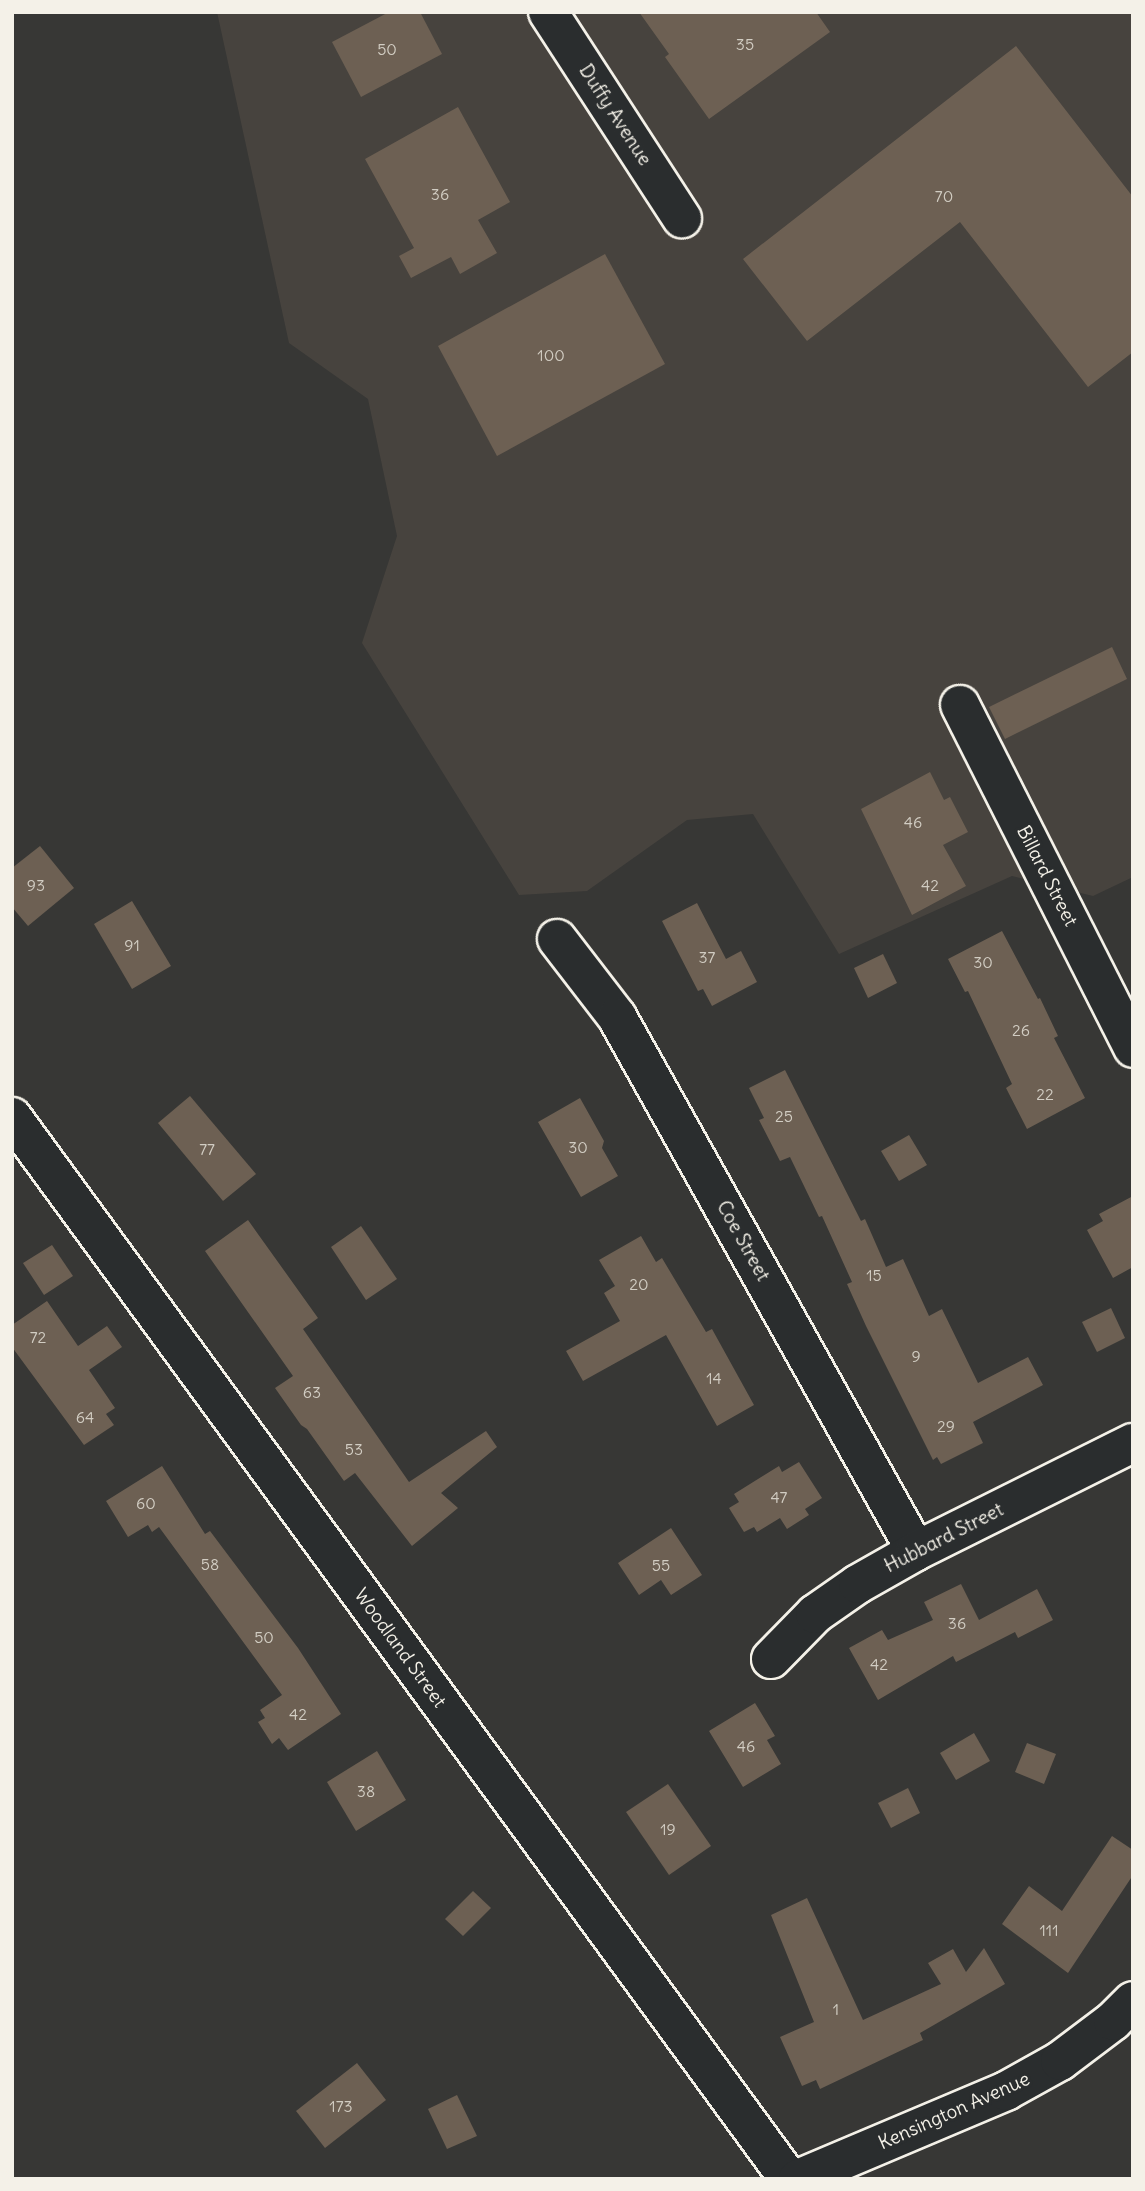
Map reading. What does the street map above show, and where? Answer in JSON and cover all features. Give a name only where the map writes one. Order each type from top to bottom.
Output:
[{"type":"street","name":"Duffy Avenue","points":[[548,12],[682,218]]},
{"type":"street","name":"Billard Street","points":[[960,705],[1133,1048]]},
{"type":"street","name":"Coe Street","points":[[557,939],[617,1017],[916,1551]]},
{"type":"street","name":"Woodland Street","points":[[12,1117],[789,2179]]},
{"type":"street","name":"Hubbard Street","points":[[771,1658],[816,1614],[858,1584],[916,1551],[1133,1443]]},
{"type":"street","name":"Kensington Avenue","points":[[798,2179],[1006,2091],[1060,2061],[1113,2021],[1133,2001]]},
{"type":"shaded area","points":[[217,12],[1133,12],[1133,877],[1093,896],[1012,876],[839,954],[753,814],[687,820],[587,891],[519,895],[362,643],[397,536],[368,399],[289,343]]},
{"type":"building","points":[[389,12],[420,12],[442,54],[361,97],[332,42]]},
{"type":"building","points":[[639,12],[816,12],[830,32],[709,119],[665,57],[669,54]]},
{"type":"building","points":[[1016,46],[1133,197],[1133,352],[1088,387],[960,222],[807,341],[743,259]]},
{"type":"building","points":[[458,107],[510,202],[478,220],[497,253],[460,274],[451,257],[411,278],[399,256],[414,248],[365,159]]},
{"type":"building","points":[[605,254],[665,364],[497,456],[438,346]]},
{"type":"building","points":[[1112,647],[1127,679],[1005,739],[989,707]]},
{"type":"building","points":[[930,772],[944,800],[950,797],[968,832],[943,845],[966,886],[912,915],[861,809]]},
{"type":"building","points":[[40,846],[74,888],[28,926],[12,907],[12,868]]},
{"type":"building","points":[[132,901],[171,966],[132,989],[94,924]]},
{"type":"building","points":[[697,903],[726,959],[741,951],[757,982],[712,1006],[703,989],[698,991],[662,921]]},
{"type":"building","points":[[1002,931],[1038,999],[1040,998],[1058,1036],[1054,1038],[1085,1098],[1027,1129],[1006,1088],[1012,1084],[968,991],[965,992],[948,959]]},
{"type":"building","points":[[883,954],[897,983],[868,998],[854,968]]},
{"type":"building","points":[[785,1070],[861,1221],[865,1219],[886,1267],[903,1259],[929,1316],[942,1309],[978,1383],[1028,1357],[1043,1385],[973,1422],[983,1443],[941,1464],[937,1457],[933,1460],[866,1326],[847,1284],[852,1282],[822,1216],[819,1217],[790,1157],[780,1161],[759,1120],[764,1118],[749,1088]]},
{"type":"building","points":[[190,1096],[256,1174],[223,1201],[158,1123]]},
{"type":"building","points":[[580,1098],[604,1141],[602,1148],[618,1176],[581,1197],[538,1122]]},
{"type":"building","points":[[909,1135],[927,1165],[899,1181],[881,1151]]},
{"type":"building","points":[[1133,1196],[1133,1267],[1113,1278],[1087,1230],[1103,1221],[1099,1214]]},
{"type":"building","points":[[248,1220],[318,1318],[303,1329],[409,1482],[486,1431],[497,1447],[441,1493],[458,1508],[412,1546],[355,1473],[344,1481],[275,1388],[293,1376],[205,1251]]},
{"type":"building","points":[[361,1226],[397,1279],[366,1300],[331,1247]]},
{"type":"building","points":[[641,1236],[656,1262],[662,1258],[706,1332],[712,1329],[754,1405],[717,1426],[666,1335],[583,1381],[566,1351],[620,1321],[604,1293],[615,1286],[599,1260]]},
{"type":"building","points":[[52,1245],[73,1276],[44,1295],[23,1263]]},
{"type":"building","points":[[47,1301],[78,1346],[107,1326],[122,1347],[89,1370],[115,1408],[106,1414],[114,1425],[84,1445],[12,1347],[12,1325]]},
{"type":"building","points":[[1111,1308],[1125,1338],[1097,1352],[1082,1322]]},
{"type":"building","points":[[799,1462],[822,1498],[805,1509],[809,1515],[787,1529],[780,1518],[757,1532],[754,1527],[744,1532],[729,1508],[739,1502],[734,1494],[779,1466],[782,1472]]},
{"type":"building","points":[[162,1466],[205,1534],[210,1531],[298,1648],[341,1714],[288,1750],[279,1738],[272,1744],[258,1722],[265,1718],[260,1710],[282,1695],[159,1527],[152,1532],[148,1525],[128,1537],[106,1501]]},
{"type":"building","points":[[671,1528],[702,1575],[671,1595],[661,1580],[639,1595],[618,1563]]},
{"type":"building","points":[[961,1584],[979,1620],[1037,1589],[1053,1620],[1018,1638],[1015,1632],[956,1662],[953,1656],[878,1700],[849,1648],[882,1630],[888,1640],[933,1620],[924,1602]]},
{"type":"building","points":[[755,1703],[775,1736],[767,1740],[781,1764],[743,1787],[709,1731]]},
{"type":"building","points":[[974,1733],[990,1761],[956,1780],[940,1753]]},
{"type":"building","points":[[1027,1743],[1056,1754],[1044,1784],[1015,1772]]},
{"type":"building","points":[[377,1751],[406,1800],[356,1831],[327,1782]]},
{"type":"building","points":[[668,1784],[711,1846],[669,1875],[626,1812]]},
{"type":"building","points":[[908,1788],[920,1813],[891,1828],[878,1803]]},
{"type":"building","points":[[1112,1836],[1133,1850],[1133,1875],[1068,1973],[1002,1924],[1029,1886],[1062,1911]]},
{"type":"building","points":[[473,1891],[491,1908],[463,1936],[445,1919]]},
{"type":"building","points":[[807,1898],[863,2020],[941,1984],[928,1963],[953,1949],[966,1972],[984,1948],[1005,1984],[920,2033],[923,2040],[820,2089],[816,2080],[802,2086],[780,2037],[814,2022],[771,1915]]},
{"type":"building","points":[[357,2063],[386,2100],[325,2148],[296,2111]]},
{"type":"building","points":[[457,2095],[477,2136],[447,2149],[428,2109]]}]
